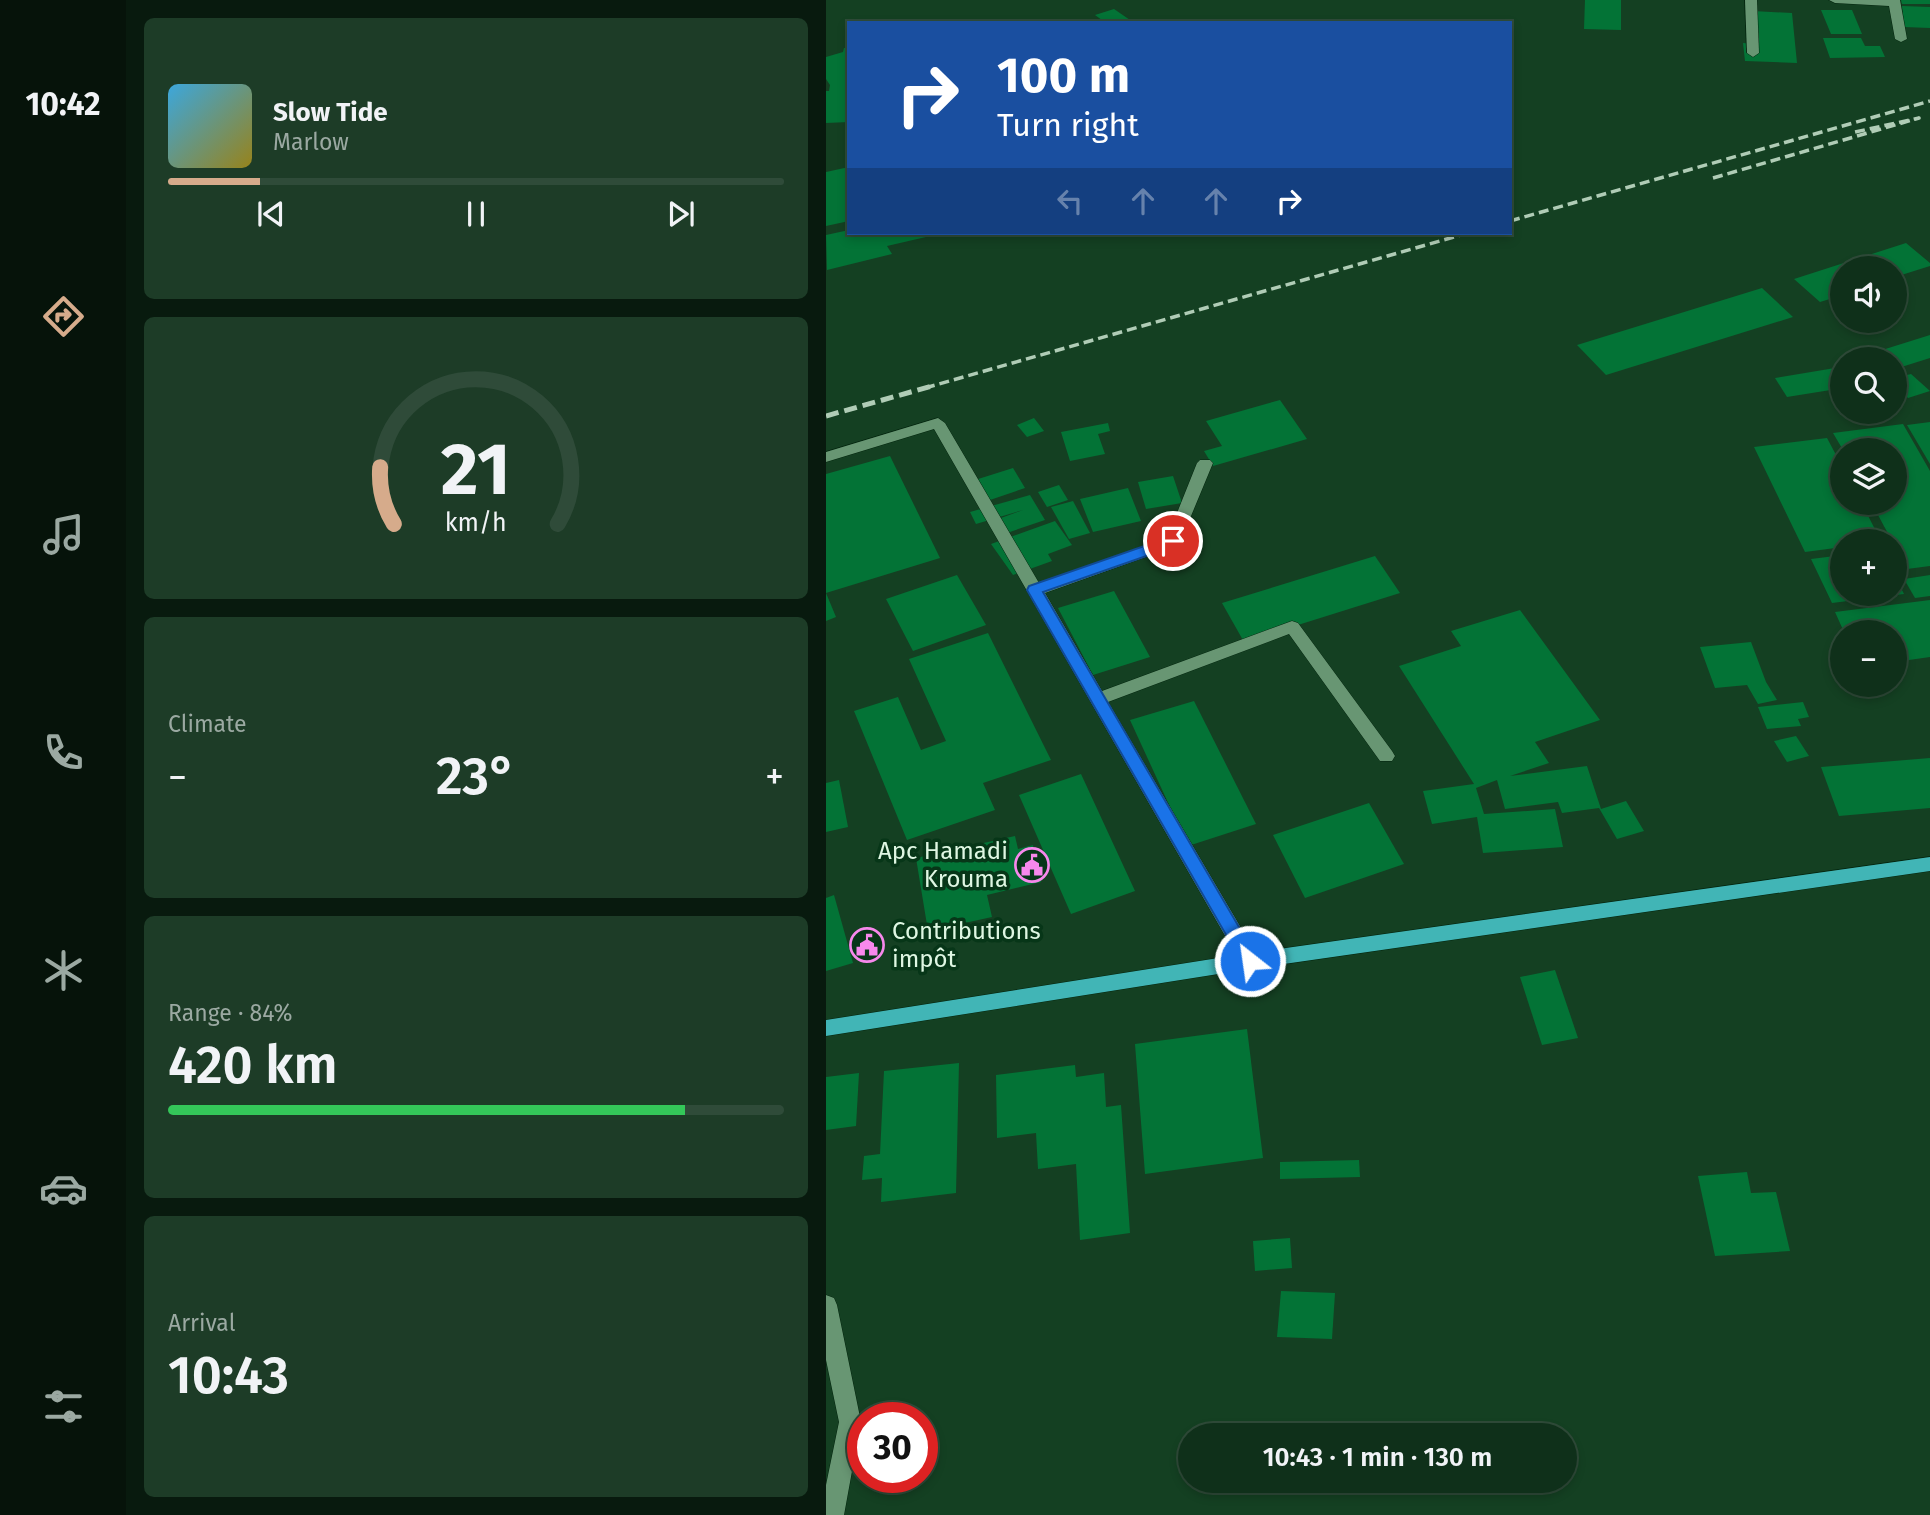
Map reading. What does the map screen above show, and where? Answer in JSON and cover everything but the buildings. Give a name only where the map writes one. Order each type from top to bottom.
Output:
[{"type":"main road","points":[[826,1028],[1250,961],[1930,864]]},
{"type":"street","points":[[1751,0],[1753,53]]},
{"type":"street","points":[[1835,0],[1895,1],[1901,39]]},
{"type":"street","points":[[826,457],[938,423],[1250,961]]},
{"type":"street","points":[[1035,590],[1173,541],[1205,463]]},
{"type":"street","points":[[1098,699],[1292,627],[1386,757]]},
{"type":"street","points":[[826,1305],[850,1422],[832,1515]]},
{"type":"railway","points":[[1512,220],[1930,101]]},
{"type":"railway","points":[[1713,178],[1919,118],[1855,132]]},
{"type":"railway","points":[[925,388],[1461,235]]},
{"type":"railway","points":[[826,416],[932,386]]},
{"type":"place","name":"Apc Hamadi Krouma","points":[[1032,865]]},
{"type":"place","name":"Contributions impôt","points":[[867,945]]},
{"type":"route","points":[[1173,541],[1035,590],[1250,961]]}]
